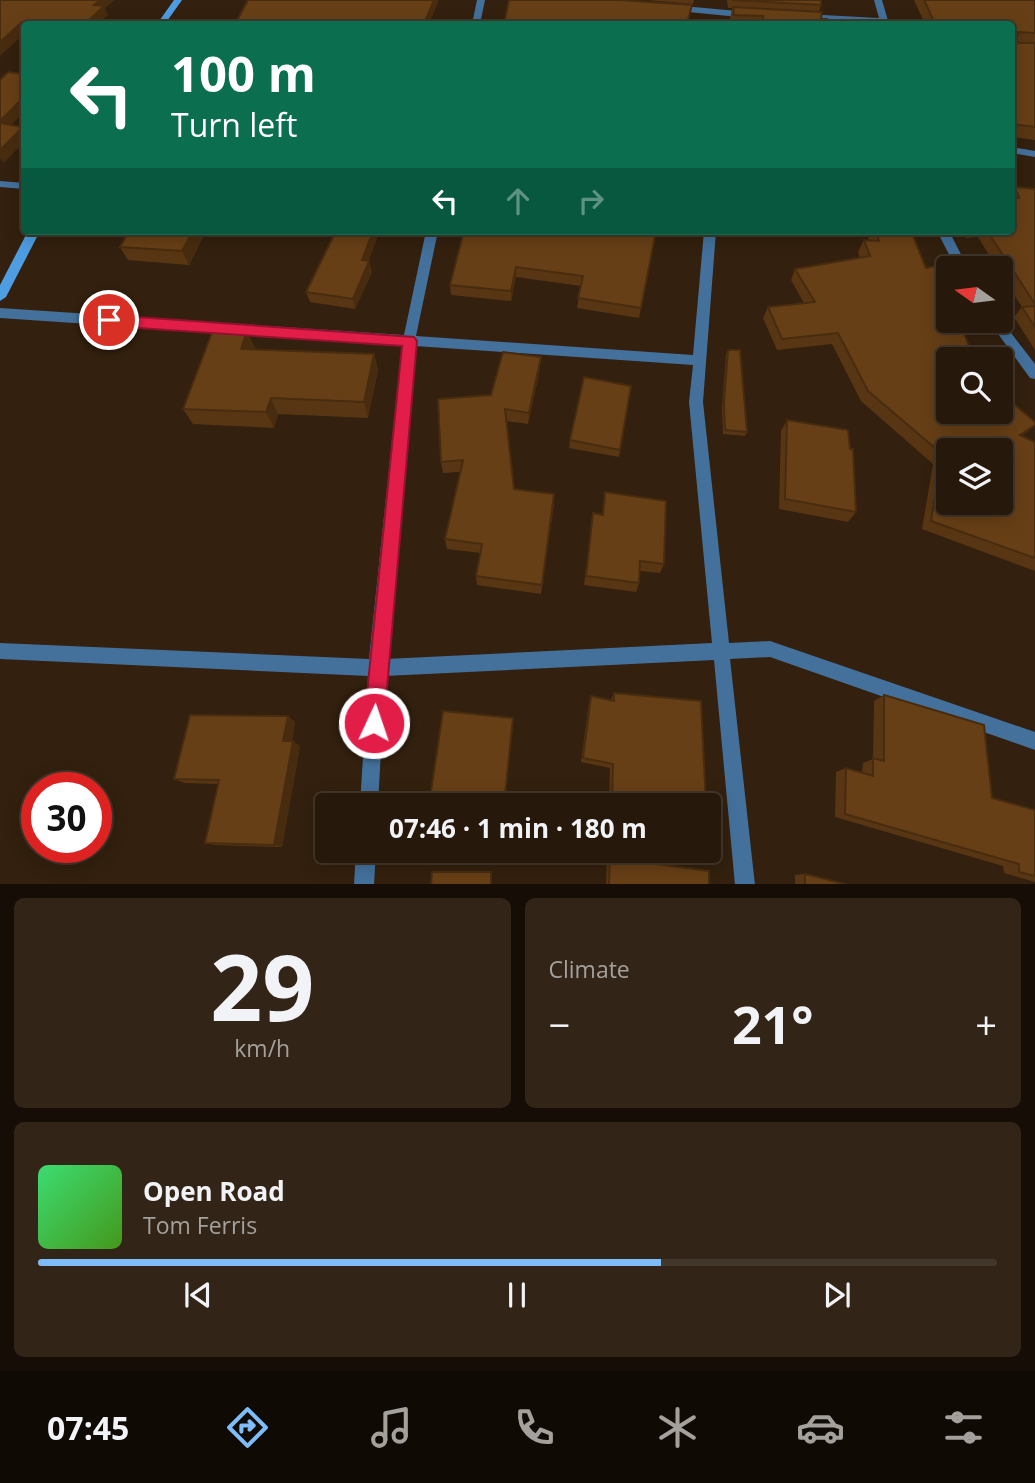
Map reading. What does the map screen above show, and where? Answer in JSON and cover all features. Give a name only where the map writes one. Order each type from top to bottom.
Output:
[{"type":"main road","points":[[163,21],[178,0]]},
{"type":"main road","points":[[0,296],[32,235]]},
{"type":"street","points":[[477,21],[481,0]]},
{"type":"street","points":[[878,0],[883,21]]},
{"type":"street","points":[[661,7],[765,16]]},
{"type":"street","points":[[722,21],[723,13]]},
{"type":"street","points":[[792,17],[853,21]]},
{"type":"street","points":[[1015,151],[1035,154]]},
{"type":"street","points":[[0,184],[21,186]]},
{"type":"street","points":[[370,793],[377,668],[409,341],[431,235]]},
{"type":"street","points":[[710,235],[696,402],[746,884]]},
{"type":"street","points":[[945,235],[956,256]]},
{"type":"street","points":[[0,313],[700,360]]},
{"type":"street","points":[[1004,333],[1035,374]]},
{"type":"street","points":[[0,651],[377,668],[770,649],[1035,741]]},
{"type":"street","points":[[364,884],[365,863]]},
{"type":"building","points":[[0,0],[100,0],[94,5],[104,6],[88,21],[21,21],[0,42]]},
{"type":"building","points":[[248,0],[434,0],[425,21],[237,21]]},
{"type":"building","points":[[509,0],[620,0],[692,5],[688,21],[505,21]]},
{"type":"building","points":[[732,0],[821,0],[821,5]]},
{"type":"building","points":[[924,0],[1035,0],[1035,33],[1018,32],[1016,41],[1035,43],[1035,127],[1015,124],[1015,21],[934,21]]},
{"type":"building","points":[[733,7],[822,12],[821,19],[827,21],[763,21],[763,16],[734,15]]},
{"type":"building","points":[[8,72],[21,74],[21,100],[0,121],[0,80]]},
{"type":"building","points":[[0,123],[21,127],[21,129],[0,150]]},
{"type":"building","points":[[1015,187],[1035,189],[1035,304],[1013,271],[1013,256],[1003,256],[990,235],[1015,235],[1015,198],[1019,198]]},
{"type":"building","points":[[127,235],[191,235],[182,251],[120,247]]},
{"type":"building","points":[[334,235],[371,235],[362,260],[369,261],[353,299],[306,292]]},
{"type":"building","points":[[463,235],[655,235],[641,308],[578,298],[583,276],[516,267],[511,291],[450,285]]},
{"type":"building","points":[[877,235],[913,235],[926,268],[936,267],[936,333],[964,333],[969,347],[936,347],[936,424],[1013,424],[1013,403],[1035,422],[1035,425],[1020,435],[1035,442],[1035,558],[931,521],[936,491],[936,515],[1013,515],[1013,438],[936,438],[936,449],[868,391],[838,333],[782,339],[768,307],[815,302],[795,269],[870,256],[864,240],[879,241]]},
{"type":"building","points":[[1035,306],[1035,327],[1022,307]]},
{"type":"building","points":[[213,330],[247,331],[241,349],[374,354],[364,402],[271,398],[266,412],[183,409]]},
{"type":"building","points":[[728,350],[740,350],[747,432],[725,430]]},
{"type":"building","points":[[503,352],[541,357],[529,413],[505,409],[514,489],[554,494],[542,585],[476,576],[482,544],[445,539],[463,460],[441,462],[438,399],[491,395]]},
{"type":"building","points":[[584,377],[631,386],[620,450],[570,440]]},
{"type":"building","points":[[787,420],[848,430],[850,449],[853,449],[856,512],[785,499]]},
{"type":"building","points":[[605,492],[666,501],[664,564],[640,561],[639,583],[586,576],[593,513],[603,515]]},
{"type":"building","points":[[614,693],[701,701],[705,793],[612,793],[613,764],[583,758],[591,696],[614,701]]},
{"type":"building","points":[[884,695],[984,725],[992,798],[1035,810],[1035,876],[1019,872],[1019,864],[845,814],[846,768],[873,776],[873,758],[884,761]]},
{"type":"building","points":[[443,711],[513,718],[505,793],[431,793]]},
{"type":"building","points":[[190,715],[288,716],[283,741],[293,741],[274,845],[205,843],[219,780],[174,779]]},
{"type":"building","points":[[610,863],[648,863],[709,871],[709,884],[609,884]]},
{"type":"building","points":[[432,872],[491,872],[491,884],[431,884]]},
{"type":"building","points":[[805,874],[845,884],[805,884]]},
{"type":"route","points":[[109,320],[409,341],[374,723]]}]
